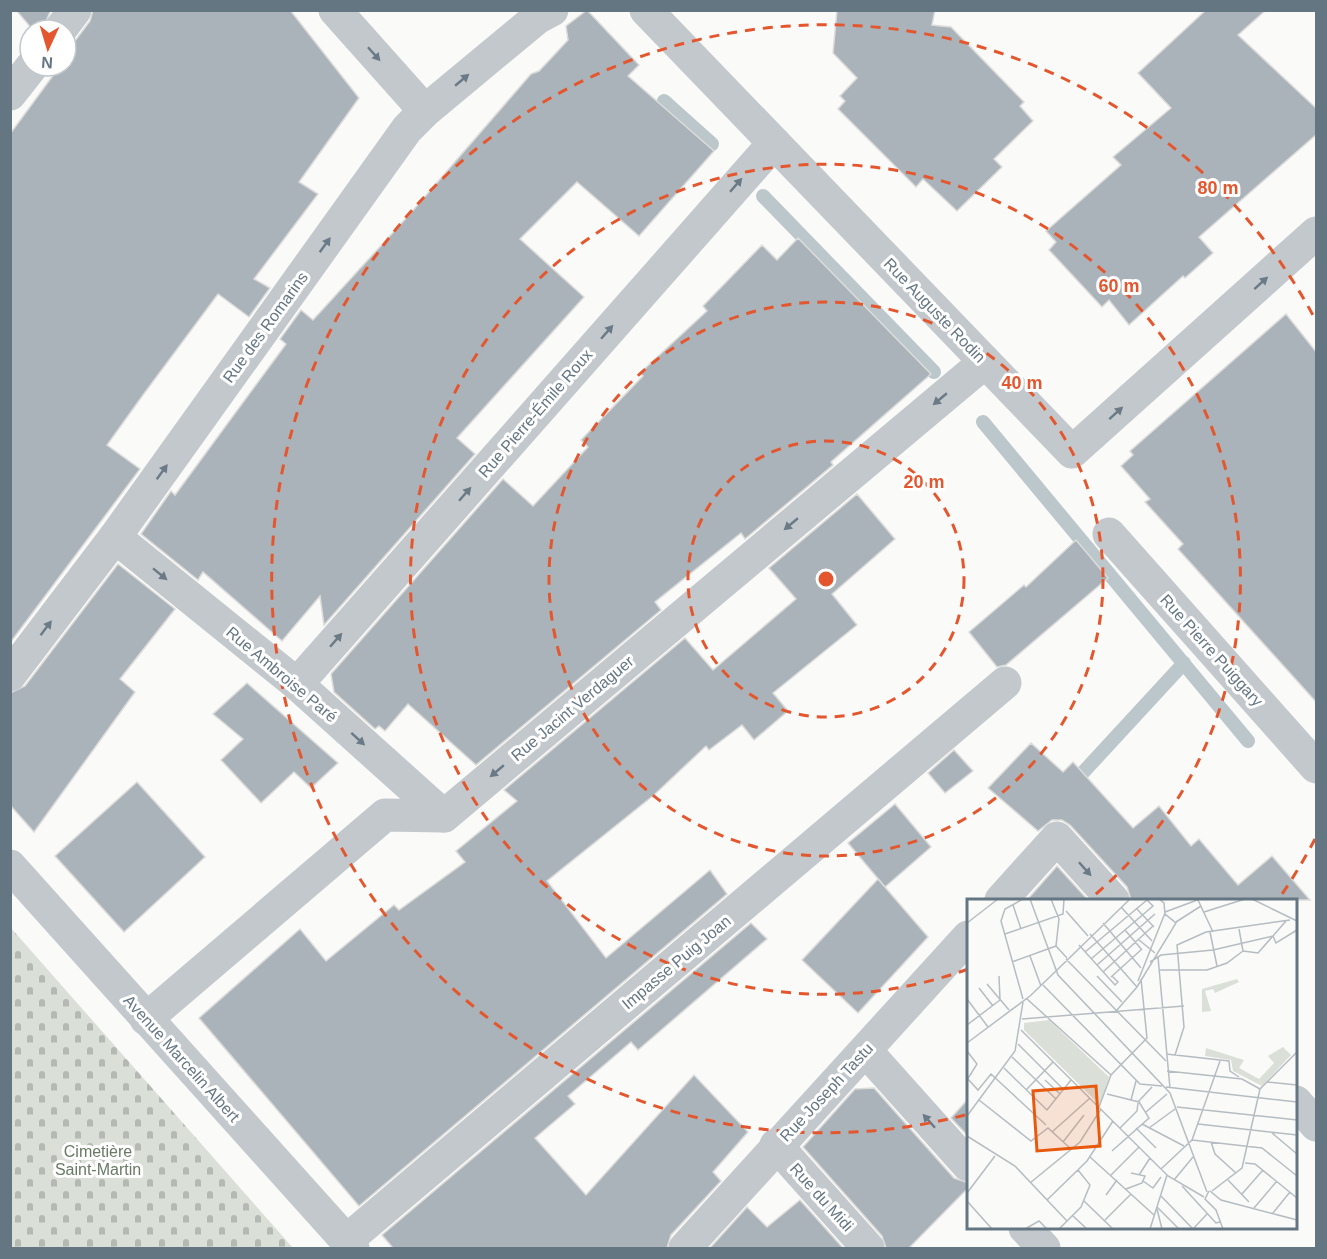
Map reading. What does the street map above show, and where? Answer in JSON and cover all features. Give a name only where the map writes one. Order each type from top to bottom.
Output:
[{"type":"street","points":[[335,10],[425,111]]},
{"type":"street","name":"Rue des Romarins","points":[[10,675],[115,537],[408,129],[425,111],[537,18],[552,10]]},
{"type":"street","name":"Rue Auguste Rodin","points":[[646,10],[1072,452],[1317,233]]},
{"type":"street","points":[[10,94],[23,78]]},
{"type":"street","name":"Rue Pierre-Émile Roux","points":[[297,684],[774,143]]},
{"type":"street","name":"Rue Jacint Verdaguer","points":[[444,816],[985,362]]},
{"type":"street","name":"Rue Pierre Puiggary","points":[[1109,534],[1317,767]]},
{"type":"street","name":"Rue Ambroise Paré","points":[[115,537],[297,684],[444,816]]},
{"type":"street","name":"Impasse Puig Joan","points":[[350,1245],[1005,683]]},
{"type":"street","points":[[146,1019],[385,815],[444,816]]},
{"type":"street","points":[[1002,899],[1057,838],[1112,899]]},
{"type":"street","name":"Avenue Marcelin Albert","points":[[10,866],[350,1245]]},
{"type":"street","name":"Rue Joseph Tastu","points":[[687,1248],[776,1145],[866,1051],[967,939]]},
{"type":"street","points":[[866,1051],[967,1163]]},
{"type":"street","points":[[1297,1103],[1317,1125]]},
{"type":"street","name":"Rue du Midi","points":[[776,1145],[868,1248]]},
{"type":"street","points":[[1027,1229],[1044,1248]]},
{"type":"green space","name":"Cimetière Saint-Martin","points":[[11,928],[293,1248],[11,1248]]},
{"type":"building","points":[[16,10],[51,10],[47,18],[23,18]]},
{"type":"building","points":[[93,10],[290,10],[359,98],[299,182],[318,194],[254,279],[270,288],[249,317],[218,294],[143,395],[107,445],[140,469],[10,643],[10,134],[51,78],[78,78],[78,37],[90,21]]},
{"type":"building","points":[[587,10],[639,65],[628,76],[714,151],[639,236],[577,182],[520,239],[584,297],[457,438],[475,454],[324,625],[320,596],[282,641],[203,572],[198,580],[141,534],[171,491],[175,495],[286,344],[280,339],[301,310],[313,320],[409,215],[531,74],[539,71],[568,40],[566,26]]},
{"type":"building","points":[[837,10],[935,10],[932,25],[951,27],[1024,102],[1020,106],[1033,121],[994,159],[1002,167],[957,211],[923,179],[916,187],[838,109],[845,101],[840,96],[857,78],[833,53]]},
{"type":"building","points":[[1206,10],[1266,10],[1238,35],[1317,109],[1317,134],[1199,237],[1213,253],[1185,278],[1183,276],[1129,325],[1109,300],[1102,307],[1049,250],[1056,242],[1046,231],[1121,165],[1113,157],[1171,108],[1138,73]]},
{"type":"building","points":[[798,238],[931,374],[831,462],[833,465],[745,539],[741,533],[655,602],[661,610],[476,765],[408,704],[385,731],[379,726],[375,729],[334,692],[331,674],[503,479],[533,506],[588,447],[581,440],[643,376],[640,373],[707,311],[703,306],[762,245],[777,260]]},
{"type":"building","points":[[1286,314],[1317,353],[1317,703],[1178,549],[1183,544],[1145,502],[1150,499],[1121,466],[1133,455],[1130,451]]},
{"type":"building","points":[[857,494],[895,539],[832,594],[857,625],[773,693],[788,711],[754,740],[742,725],[709,750],[706,746],[654,795],[547,881],[606,958],[710,870],[727,894],[359,1206],[199,1018],[300,929],[326,961],[394,905],[399,910],[465,862],[456,851],[517,801],[504,790],[685,638],[713,670],[796,599],[769,568]]},
{"type":"building","points":[[1076,540],[1108,578],[1006,665],[997,667],[969,632],[1024,585],[1026,587]]},
{"type":"building","points":[[118,564],[175,609],[120,679],[135,692],[34,832],[10,805],[10,693],[25,686]]},
{"type":"building","points":[[247,683],[338,763],[311,788],[294,772],[261,803],[221,760],[243,739],[213,714]]},
{"type":"building","points":[[1031,743],[1063,772],[1073,762],[1133,828],[1159,806],[1191,846],[1199,839],[1238,885],[1272,856],[1310,900],[1131,899],[1127,887],[1070,825],[1062,820],[1052,820],[1038,831],[988,788]]},
{"type":"building","points":[[954,750],[973,771],[945,793],[928,773]]},
{"type":"building","points":[[137,782],[205,857],[124,932],[55,856]]},
{"type":"building","points":[[895,804],[931,847],[885,887],[848,843]]},
{"type":"building","points":[[1057,866],[1087,899],[1028,899]]},
{"type":"building","points":[[878,879],[928,937],[858,1013],[802,960]]},
{"type":"building","points":[[751,923],[767,939],[638,1050],[631,1042],[568,1096],[575,1104],[535,1138],[586,1195],[694,1075],[748,1132],[713,1172],[721,1181],[671,1235],[667,1248],[393,1248],[382,1235]]},
{"type":"building","points":[[874,1088],[954,1178],[967,1182],[967,1189],[909,1248],[886,1248],[882,1236],[803,1147],[855,1089]]},
{"type":"building","points":[[967,1100],[967,1135],[951,1118]]},
{"type":"building","points":[[800,1200],[843,1248],[710,1248],[747,1207],[767,1227]]},
{"type":"waterway","points":[[664,101],[712,144]]},
{"type":"waterway","points":[[763,196],[934,372]]},
{"type":"waterway","points":[[983,422],[1248,741]]},
{"type":"waterway","points":[[1077,779],[1184,663]]}]
